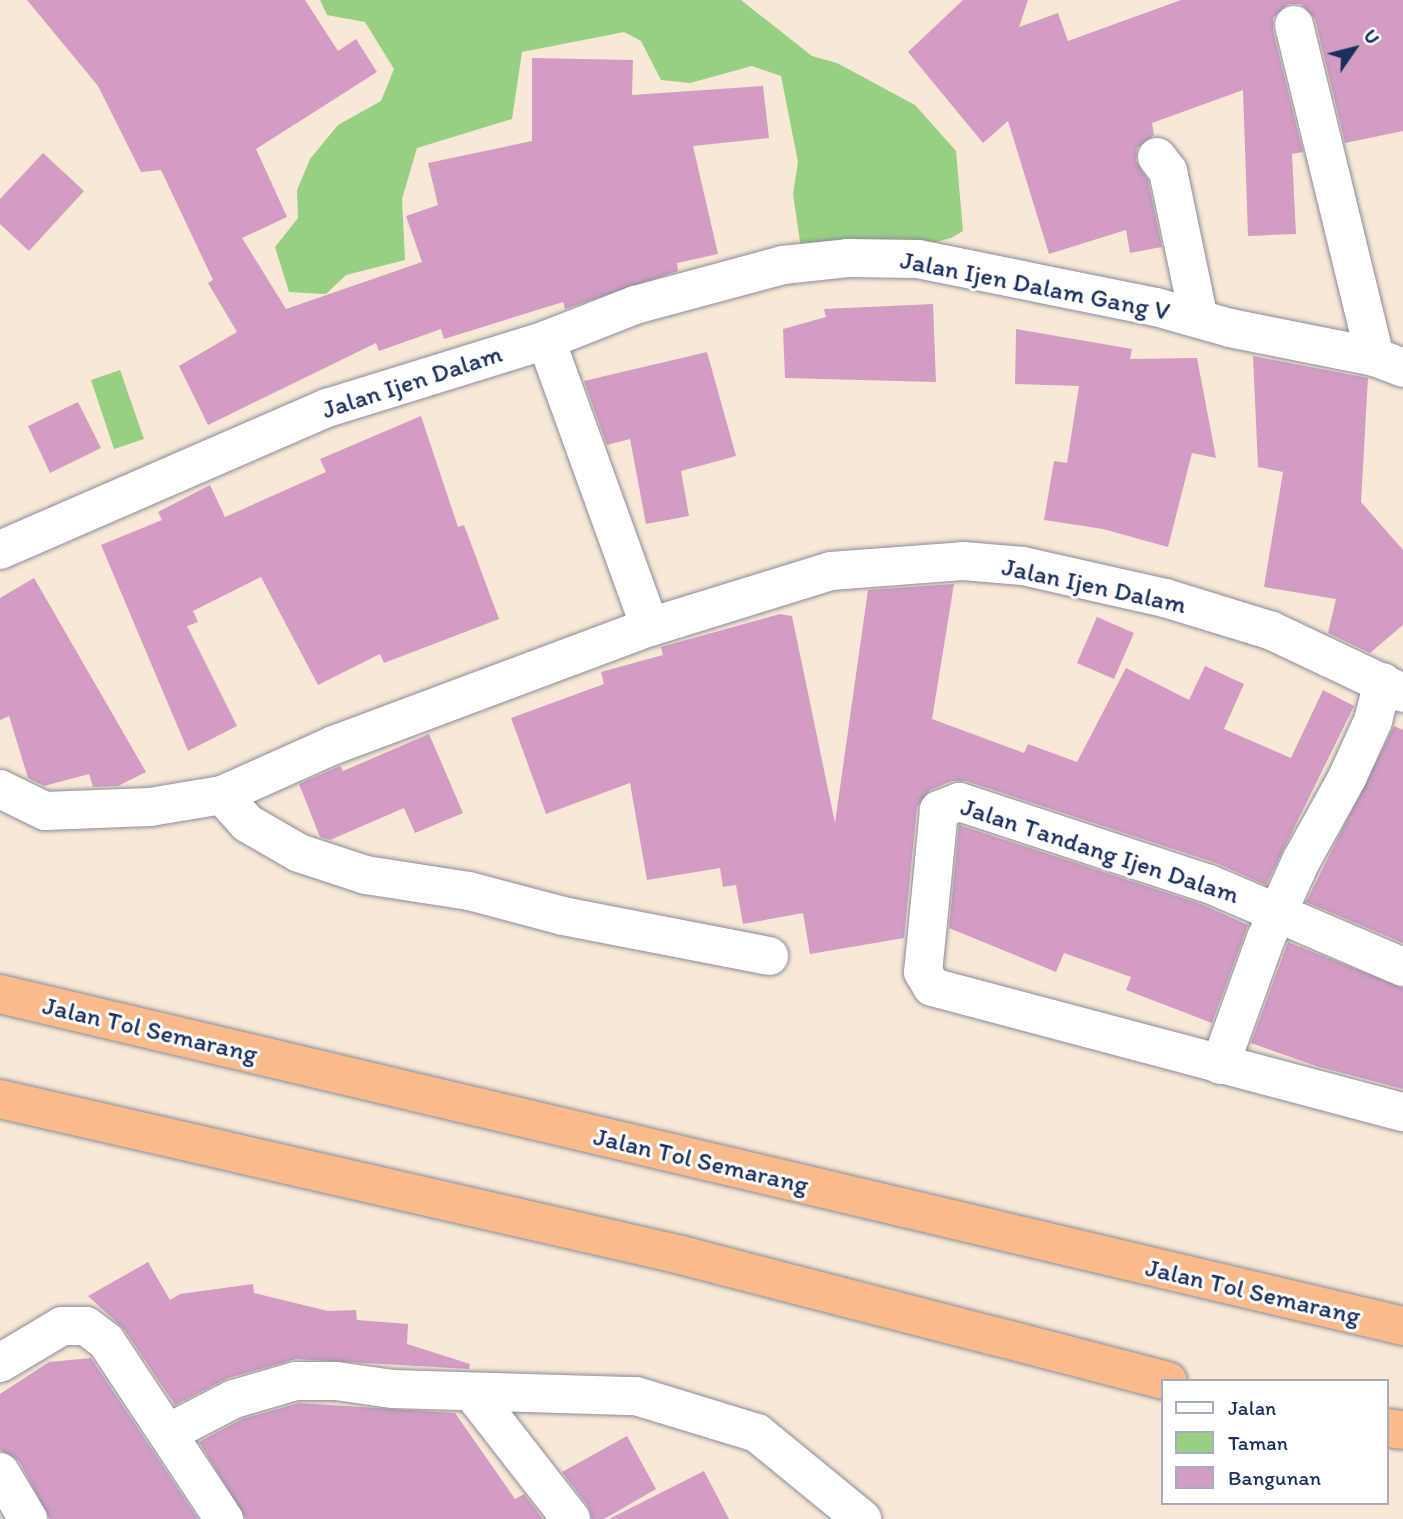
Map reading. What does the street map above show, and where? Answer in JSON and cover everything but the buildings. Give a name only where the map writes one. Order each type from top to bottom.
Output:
[{"type":"highway","name":"Jalan Tol Semarang","points":[[0,994],[1403,1326]]},
{"type":"highway","points":[[0,1099],[681,1255],[1162,1379]]},
{"type":"street","points":[[1294,25],[1389,362]]},
{"type":"street","points":[[1157,157],[1168,171],[1199,319]]},
{"type":"street","name":"Jalan Ijen Dalam Gang V","points":[[546,340],[635,305],[783,265],[848,258],[918,259],[1389,362]]},
{"type":"street","points":[[546,340],[650,627]]},
{"type":"street","name":"Jalan Ijen Dalam","points":[[0,550],[327,408],[546,340]]},
{"type":"street","name":"Jalan Ijen Dalam","points":[[0,789],[45,811],[150,807],[222,795],[334,745],[650,627],[831,571],[964,561],[1023,566],[1165,598],[1272,631],[1393,688]]},
{"type":"street","points":[[1220,1065],[1278,913],[1348,778],[1373,721],[1393,688]]},
{"type":"street","points":[[222,795],[247,823],[299,853],[366,875],[469,891],[563,916],[769,956]]},
{"type":"street","name":"Jalan Tandang Ijen Dalam","points":[[1403,967],[1209,884],[959,802],[939,810],[924,961],[927,983],[1220,1065],[1403,1112]]},
{"type":"street","points":[[0,1363],[62,1326],[86,1326],[106,1341],[170,1432],[224,1519]]},
{"type":"street","points":[[170,1432],[234,1399],[296,1381],[472,1392],[636,1396],[757,1433],[863,1519]]},
{"type":"street","points":[[472,1392],[571,1519]]},
{"type":"street","points":[[0,1472],[28,1519]]},
{"type":"green space","points":[[320,0],[741,0],[812,56],[837,63],[915,105],[956,151],[963,231],[951,238],[898,251],[802,255],[793,194],[798,162],[781,76],[752,66],[690,83],[661,80],[641,41],[624,32],[522,52],[512,119],[417,148],[402,199],[405,260],[346,275],[326,294],[289,292],[275,247],[298,218],[297,190],[310,159],[338,125],[381,101],[394,69],[365,22],[327,15]]},
{"type":"green space","points":[[120,370],[144,439],[114,449],[91,380]]}]
